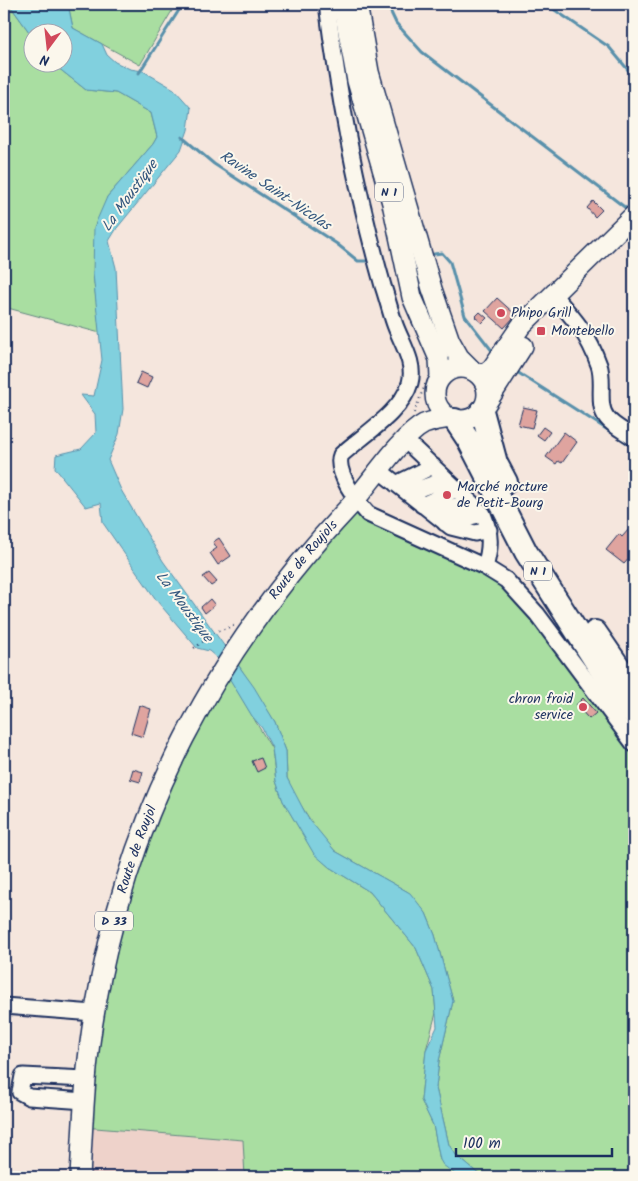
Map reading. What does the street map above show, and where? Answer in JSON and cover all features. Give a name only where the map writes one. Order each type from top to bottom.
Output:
[{"type":"highway","name":"N 1","points":[[484,407],[496,463],[532,531],[563,586],[634,689]]},
{"type":"highway","name":"N 1","points":[[452,419],[469,441],[526,552],[607,679],[634,714]]},
{"type":"main road","name":"N 1","points":[[343,4],[357,80],[392,203],[412,297],[439,359],[437,405],[452,419]]},
{"type":"main road","name":"N 1","points":[[357,4],[369,72],[429,281],[450,341],[459,357],[475,372],[487,388],[484,407]]},
{"type":"main road","points":[[438,382],[451,369],[465,368],[475,372],[486,373],[492,368],[521,326],[550,300],[634,215]]},
{"type":"main road","points":[[452,419],[472,418],[484,407],[505,377],[550,300]]},
{"type":"main road","name":"Route de Roujols","points":[[213,683],[282,582],[355,500],[403,442],[438,382]]},
{"type":"main road","name":"Route de Roujols","points":[[403,442],[425,424],[452,419]]},
{"type":"main road","name":"Route de Roujol","points":[[80,1177],[86,1079],[94,1013],[122,888],[138,837],[189,726],[213,683]]},
{"type":"street","points":[[327,4],[346,126],[370,236],[394,322],[412,370],[406,396],[397,408],[341,455],[339,460],[340,467],[355,500],[368,514],[485,567],[518,590],[634,744]]},
{"type":"street","points":[[550,300],[583,328],[600,368],[602,404],[606,417],[634,438]]},
{"type":"street","points":[[403,442],[432,466],[483,514],[489,530],[491,548],[485,567]]},
{"type":"street","points":[[396,484],[432,466]]},
{"type":"street","points":[[380,471],[445,523],[460,531],[475,533],[489,530]]},
{"type":"street","points":[[408,493],[446,479]]},
{"type":"street","points":[[428,509],[457,489]]},
{"type":"street","points":[[428,509],[470,502]]},
{"type":"street","points":[[445,523],[483,514]]},
{"type":"street","points":[[4,1006],[94,1013]]},
{"type":"street","points":[[85,1101],[29,1097],[20,1092],[23,1076],[86,1079]]},
{"type":"path","points":[[194,648],[218,631]]},
{"type":"shaded area","points":[[83,1127],[244,1140],[245,1177],[80,1177]]},
{"type":"green space","points":[[4,4],[9,4],[22,22],[22,72],[63,72],[86,90],[116,93],[151,113],[157,137],[107,197],[93,274],[100,333],[4,307]]},
{"type":"green space","points":[[68,4],[176,4],[140,65],[73,28]]},
{"type":"green space","points":[[355,500],[506,580],[634,744],[634,1177],[482,1177],[456,1155],[449,1145],[436,1088],[439,1061],[453,1001],[435,935],[426,913],[408,892],[335,851],[316,829],[295,796],[287,778],[286,751],[275,722],[234,658]]},
{"type":"green space","points":[[226,672],[272,749],[276,781],[283,801],[314,853],[329,867],[370,892],[416,948],[434,990],[436,1013],[426,1050],[421,1100],[433,1125],[440,1160],[459,1177],[245,1177],[243,1140],[83,1127],[122,888]]},
{"type":"water","points":[[9,4],[68,4],[72,22],[22,22]]},
{"type":"water","name":"La Moustique","points":[[72,23],[73,28],[102,44],[107,55],[115,62],[130,69],[143,71],[174,89],[191,108],[188,130],[181,150],[117,228],[109,241],[116,268],[123,409],[119,434],[108,460],[121,490],[163,561],[254,687],[275,722],[286,751],[287,778],[308,818],[335,851],[410,893],[426,913],[435,935],[453,1001],[439,1061],[436,1088],[449,1145],[456,1155],[482,1177],[459,1177],[443,1165],[440,1160],[433,1125],[421,1100],[426,1050],[437,1027],[434,990],[416,948],[370,892],[329,867],[314,854],[283,801],[276,781],[272,748],[262,728],[252,716],[217,658],[209,651],[197,648],[157,601],[103,523],[101,503],[86,507],[55,468],[56,455],[81,449],[96,433],[95,414],[81,395],[94,396],[102,360],[93,274],[94,227],[107,197],[157,137],[151,113],[116,93],[86,90],[63,72],[72,72]]},
{"type":"building","points":[[593,201],[602,210],[595,217],[587,208]]},
{"type":"building","name":"Phipo Grill","points":[[497,298],[516,315],[504,328],[485,311]]},
{"type":"building","points":[[480,312],[487,318],[482,323],[475,317]]},
{"type":"building","points":[[141,372],[152,377],[147,388],[136,383]]},
{"type":"building","points":[[523,407],[537,410],[532,428],[518,425]]},
{"type":"building","points":[[543,427],[550,432],[544,440],[537,435]]},
{"type":"building","points":[[564,432],[577,442],[562,463],[558,461],[556,464],[546,457]]},
{"type":"building","points":[[629,529],[634,533],[634,557],[632,555],[624,564],[606,550],[619,534],[622,537]]},
{"type":"building","points":[[219,538],[231,556],[218,565],[210,553],[217,548],[213,542]]},
{"type":"building","points":[[209,573],[217,582],[211,586],[203,577]]},
{"type":"building","points":[[210,599],[215,605],[205,613],[201,607]]},
{"type":"building","points":[[583,698],[596,713],[589,719],[576,705]]},
{"type":"building","points":[[139,705],[151,709],[143,737],[131,733]]},
{"type":"building","points":[[261,758],[265,768],[257,772],[252,761]]},
{"type":"building","points":[[133,769],[143,772],[140,782],[130,779]]},
{"type":"waterway","points":[[139,73],[181,7],[188,4]]},
{"type":"waterway","points":[[297,4],[313,6],[318,4]]},
{"type":"waterway","points":[[387,4],[396,23],[422,52],[627,209]]},
{"type":"waterway","points":[[546,4],[609,47],[634,77]]},
{"type":"waterway","name":"Ravine Saint-Nicolas","points":[[182,137],[214,164],[337,244],[358,261],[366,261]]},
{"type":"waterway","name":"Ravine Saint-Nicolas","points":[[434,254],[442,253],[450,262],[465,316],[493,352]]},
{"type":"waterway","name":"Ravine Saint-Nicolas","points":[[517,372],[611,432]]},
{"type":"waterway","name":"Ravine Saint-Nicolas","points":[[619,437],[634,448]]},
{"type":"place","name":"Phipo Grill","points":[[501,313]]},
{"type":"place","name":"Montebello","points":[[541,331]]},
{"type":"place","name":"Marché nocture de Petit-Bourg","points":[[447,495]]},
{"type":"place","name":"chron froid service","points":[[583,707]]}]
